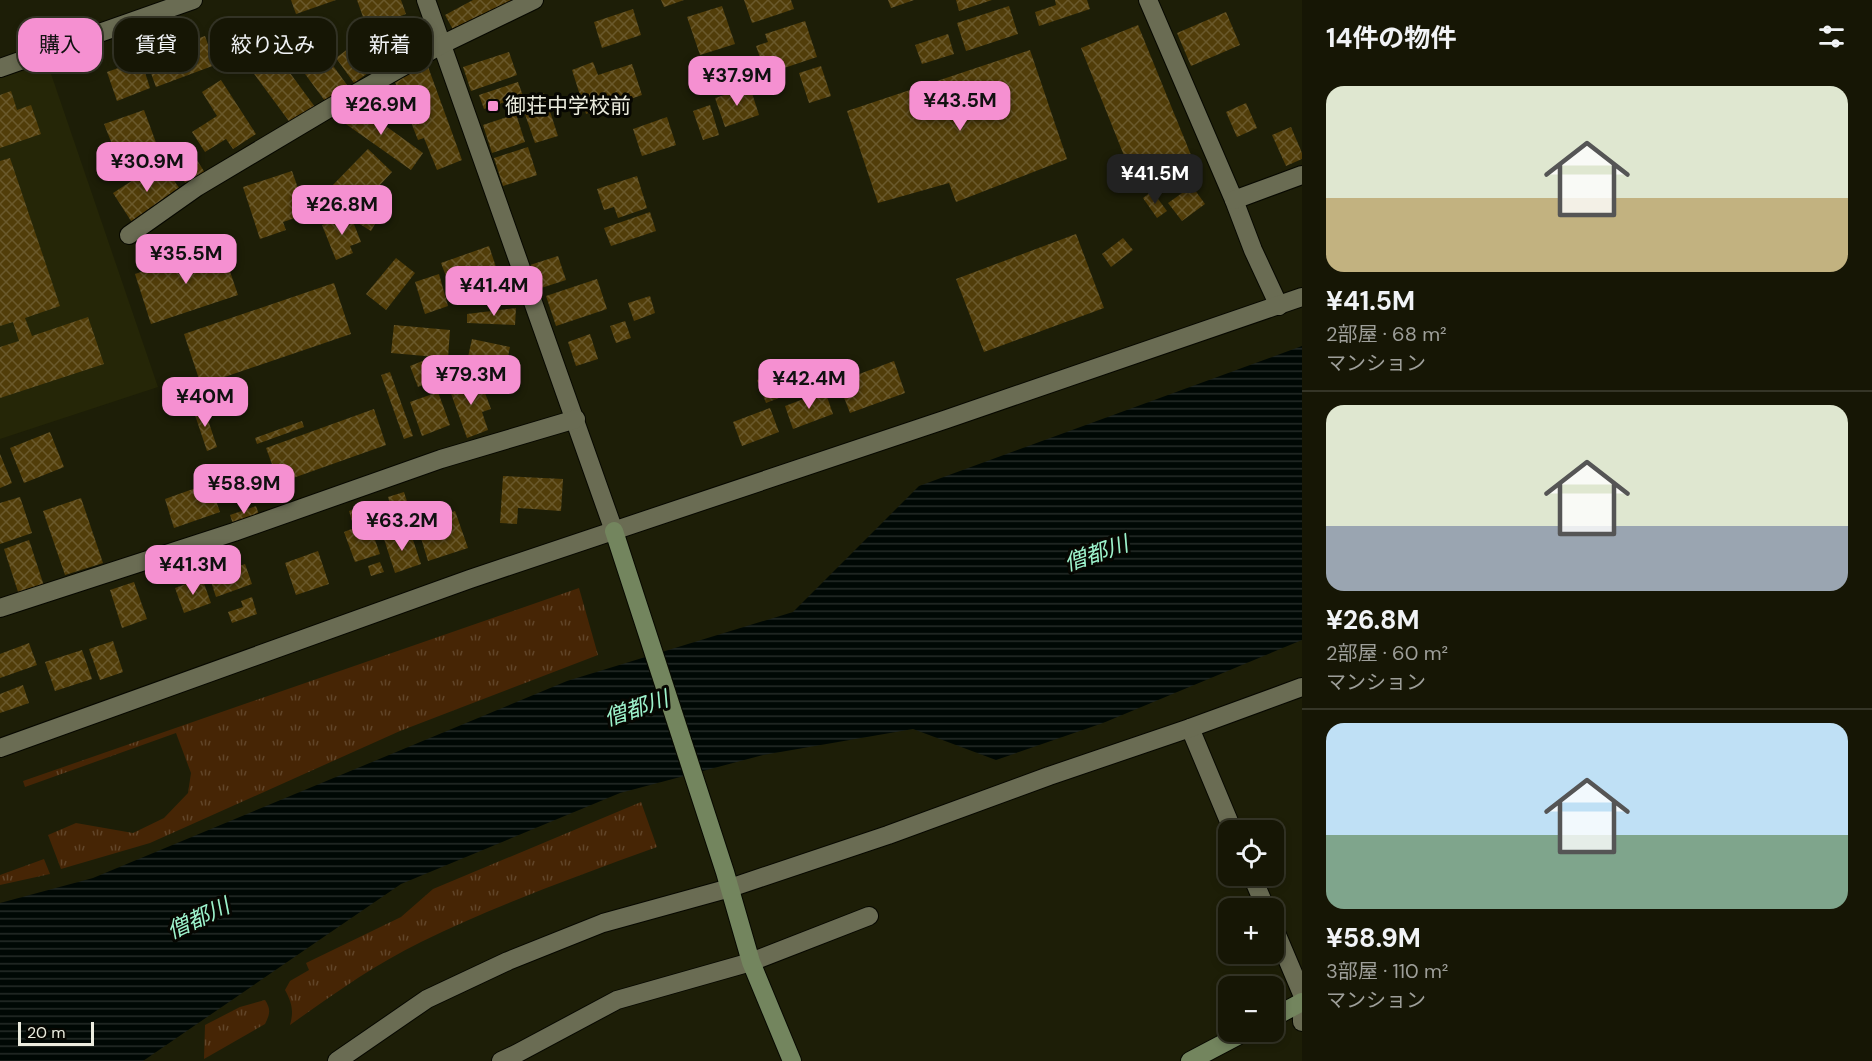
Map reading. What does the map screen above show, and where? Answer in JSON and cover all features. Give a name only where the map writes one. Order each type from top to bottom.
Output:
[{"type":"street","points":[[0,68],[193,0]]},
{"type":"street","points":[[426,0],[576,419],[727,880],[751,962],[792,1061]]},
{"type":"street","points":[[129,235],[197,187],[328,109],[441,45],[534,0]]},
{"type":"street","points":[[1148,0],[1234,200],[1253,250],[1279,306]]},
{"type":"street","points":[[1234,200],[1302,175]]},
{"type":"street","points":[[0,748],[470,579],[616,538],[1302,297]]},
{"type":"street","points":[[0,608],[234,532],[441,459],[576,419]]},
{"type":"street","points":[[337,1061],[427,999],[508,961],[603,923],[727,880],[888,836],[1049,776],[1302,687]]},
{"type":"street","points":[[1190,728],[1228,820]]},
{"type":"street","points":[[501,1061],[617,1000],[751,962],[869,916]]},
{"type":"street","points":[[1284,952],[1302,994]]},
{"type":"street","points":[[1284,1012],[1302,1002]]},
{"type":"street","points":[[1302,1018],[1302,1023]]},
{"type":"street","points":[[1190,1061],[1226,1042]]},
{"type":"shaded area","points":[[18,71],[50,72],[158,387],[0,439],[0,77]]},
{"type":"green space","points":[[579,588],[598,655],[400,731],[150,843],[61,869],[48,835],[76,823],[133,833],[164,818],[188,793],[191,773],[176,733],[25,787],[23,781]]},
{"type":"green space","points":[[641,802],[657,847],[508,903],[421,942],[370,970],[290,1025],[292,1007],[285,990],[290,981],[309,970],[306,963],[401,917],[433,889]]},
{"type":"green space","points":[[44,859],[50,874],[0,885],[0,875]]},
{"type":"green space","points":[[265,1000],[269,1012],[265,1024],[204,1059],[205,1025],[240,1007]]},
{"type":"water","name":"僧都川","points":[[1302,346],[1302,640],[1103,723],[996,760],[913,729],[763,755],[620,793],[401,884],[143,1061],[0,1061],[0,903],[93,878],[567,681],[793,612],[919,486]]},
{"type":"building","points":[[291,0],[336,0],[296,14]]},
{"type":"building","points":[[357,0],[401,0],[406,14],[395,18],[363,18]]},
{"type":"building","points":[[473,0],[524,0],[457,37],[445,15]]},
{"type":"building","points":[[661,0],[684,0],[664,7]]},
{"type":"building","points":[[744,0],[791,0],[794,9],[752,23]]},
{"type":"building","points":[[888,0],[914,0],[891,8]]},
{"type":"building","points":[[956,0],[992,0],[959,11]]},
{"type":"building","points":[[1055,0],[1087,0],[1090,9],[1039,26],[1035,12],[1056,5]]},
{"type":"building","points":[[722,6],[735,44],[700,55],[687,17]]},
{"type":"building","points":[[1009,6],[1018,34],[966,51],[957,23]]},
{"type":"building","points":[[633,9],[641,35],[602,48],[594,22]]},
{"type":"building","points":[[1226,12],[1240,45],[1191,66],[1177,33]]},
{"type":"building","points":[[805,21],[817,57],[766,74],[756,46],[768,42],[765,34]]},
{"type":"building","points":[[1138,25],[1191,155],[1133,178],[1081,48]]},
{"type":"building","points":[[948,34],[954,54],[922,64],[915,45]]},
{"type":"building","points":[[205,36],[210,50],[210,67],[198,71],[198,38]]},
{"type":"building","points":[[348,49],[348,72],[369,72],[354,83],[336,58]]},
{"type":"building","points":[[1030,50],[1067,159],[956,202],[949,183],[878,203],[847,111]]},
{"type":"building","points":[[509,52],[517,75],[471,91],[463,67]]},
{"type":"building","points":[[593,62],[598,75],[632,64],[642,95],[586,114],[572,70]]},
{"type":"building","points":[[821,66],[831,96],[809,103],[799,73]]},
{"type":"building","points":[[114,70],[114,72],[145,72],[150,88],[117,101],[107,72]]},
{"type":"building","points":[[336,70],[347,85],[325,101],[304,72],[336,72]]},
{"type":"building","points":[[150,72],[196,72],[156,87]]},
{"type":"building","points":[[253,72],[289,72],[315,107],[291,124]]},
{"type":"building","points":[[406,72],[430,72],[462,160],[437,170],[424,138],[418,140],[393,77]]},
{"type":"building","points":[[221,80],[256,134],[233,149],[226,139],[205,152],[192,132],[217,116],[202,92]]},
{"type":"building","points":[[518,82],[523,96],[484,109],[479,95]]},
{"type":"building","points":[[750,87],[759,115],[725,127],[715,98]]},
{"type":"building","points":[[11,91],[17,110],[31,105],[41,134],[0,148],[0,95]]},
{"type":"building","points":[[544,93],[558,136],[535,143],[520,100]]},
{"type":"building","points":[[354,103],[423,153],[411,170],[336,117]]},
{"type":"building","points":[[1246,103],[1257,128],[1237,137],[1226,112]]},
{"type":"building","points":[[710,105],[719,135],[703,140],[693,111]]},
{"type":"building","points":[[144,110],[158,148],[110,165],[105,152],[114,149],[104,124]]},
{"type":"building","points":[[516,114],[525,142],[492,153],[483,125]]},
{"type":"building","points":[[667,117],[676,145],[642,156],[633,129]]},
{"type":"building","points":[[1291,127],[1302,153],[1302,159],[1286,166],[1272,135]]},
{"type":"building","points":[[528,147],[537,175],[503,186],[494,158]]},
{"type":"building","points":[[368,149],[392,172],[354,213],[329,189]]},
{"type":"building","points":[[195,157],[207,176],[188,187],[176,170]]},
{"type":"building","points":[[10,158],[60,306],[25,318],[32,336],[88,317],[104,364],[0,398],[0,347],[19,341],[13,322],[0,326],[0,161]]},
{"type":"building","points":[[161,162],[182,192],[133,224],[113,193]]},
{"type":"building","points":[[292,171],[307,214],[283,222],[286,230],[260,239],[243,187]]},
{"type":"building","points":[[637,176],[647,208],[618,218],[614,207],[604,210],[597,189]]},
{"type":"building","points":[[1192,186],[1205,204],[1182,221],[1168,203]]},
{"type":"building","points":[[1152,191],[1167,211],[1157,218],[1143,198]]},
{"type":"building","points":[[375,196],[387,203],[371,231],[358,223]]},
{"type":"building","points":[[650,212],[656,231],[611,246],[604,228]]},
{"type":"building","points":[[350,214],[361,242],[350,246],[353,253],[336,260],[322,225]]},
{"type":"building","points":[[1076,234],[1104,308],[984,352],[956,279]]},
{"type":"building","points":[[1123,238],[1133,250],[1111,267],[1102,254]]},
{"type":"building","points":[[221,245],[238,295],[151,324],[135,274]]},
{"type":"building","points":[[489,246],[496,267],[449,284],[441,263]]},
{"type":"building","points":[[558,256],[566,280],[538,289],[530,265]]},
{"type":"building","points":[[396,258],[415,273],[386,310],[366,294]]},
{"type":"building","points":[[439,274],[448,306],[425,314],[415,282]]},
{"type":"building","points":[[597,279],[607,309],[556,326],[546,296]]},
{"type":"building","points":[[334,283],[351,334],[201,385],[184,334]]},
{"type":"building","points":[[650,296],[655,313],[634,321],[628,303]]},
{"type":"building","points":[[516,308],[515,325],[467,323],[467,314]]},
{"type":"building","points":[[625,321],[631,338],[616,343],[610,326]]},
{"type":"building","points":[[394,325],[450,330],[448,358],[391,353]]},
{"type":"building","points":[[590,334],[598,359],[576,366],[568,342]]},
{"type":"building","points":[[472,339],[510,347],[504,374],[466,366]]},
{"type":"building","points":[[425,360],[433,381],[418,387],[410,366]]},
{"type":"building","points":[[809,361],[817,383],[766,403],[757,380]]},
{"type":"building","points":[[894,361],[905,393],[850,413],[838,382]]},
{"type":"building","points":[[390,372],[413,436],[404,439],[381,375]]},
{"type":"building","points":[[479,377],[491,409],[482,412],[488,430],[467,438],[449,388]]},
{"type":"building","points":[[825,391],[833,414],[793,429],[785,406]]},
{"type":"building","points":[[438,392],[450,425],[422,436],[410,402]]},
{"type":"building","points":[[203,405],[217,447],[207,451],[193,409]]},
{"type":"building","points":[[770,408],[779,432],[742,446],[733,422]]},
{"type":"building","points":[[374,409],[386,445],[279,483],[266,448]]},
{"type":"building","points":[[302,421],[304,427],[257,444],[255,438]]},
{"type":"building","points":[[50,432],[64,467],[24,483],[10,448]]},
{"type":"building","points":[[0,454],[12,483],[0,488]]},
{"type":"building","points":[[503,476],[563,479],[561,511],[518,508],[517,524],[500,523]]},
{"type":"building","points":[[210,483],[220,512],[174,528],[165,499]]},
{"type":"building","points":[[404,492],[411,514],[395,520],[388,497]]},
{"type":"building","points":[[20,497],[32,533],[0,544],[0,503]]},
{"type":"building","points":[[81,498],[103,563],[65,575],[43,511]]},
{"type":"building","points":[[256,506],[259,515],[233,524],[230,515]]},
{"type":"building","points":[[363,506],[380,554],[355,562],[344,532],[354,528],[349,511]]},
{"type":"building","points":[[455,511],[468,548],[428,561],[420,535],[441,528],[437,516]]},
{"type":"building","points":[[410,531],[421,564],[395,573],[384,539]]},
{"type":"building","points":[[29,540],[45,589],[20,598],[4,549]]},
{"type":"building","points":[[318,551],[329,584],[296,595],[285,563]]},
{"type":"building","points":[[380,562],[384,572],[371,576],[368,566]]},
{"type":"building","points":[[245,564],[252,584],[216,597],[209,576]]},
{"type":"building","points":[[202,578],[211,603],[184,613],[175,588]]},
{"type":"building","points":[[134,582],[147,619],[122,628],[110,590]]},
{"type":"building","points":[[252,597],[257,614],[232,623],[228,612],[243,607],[241,601]]},
{"type":"building","points":[[113,641],[123,672],[100,680],[89,649]]},
{"type":"building","points":[[29,643],[37,665],[0,678],[0,654]]},
{"type":"building","points":[[82,650],[92,679],[55,691],[45,662]]},
{"type":"building","points":[[23,685],[29,703],[0,713],[0,694]]},
{"type":"place","name":"御荘中学校前","points":[[493,106]]}]
